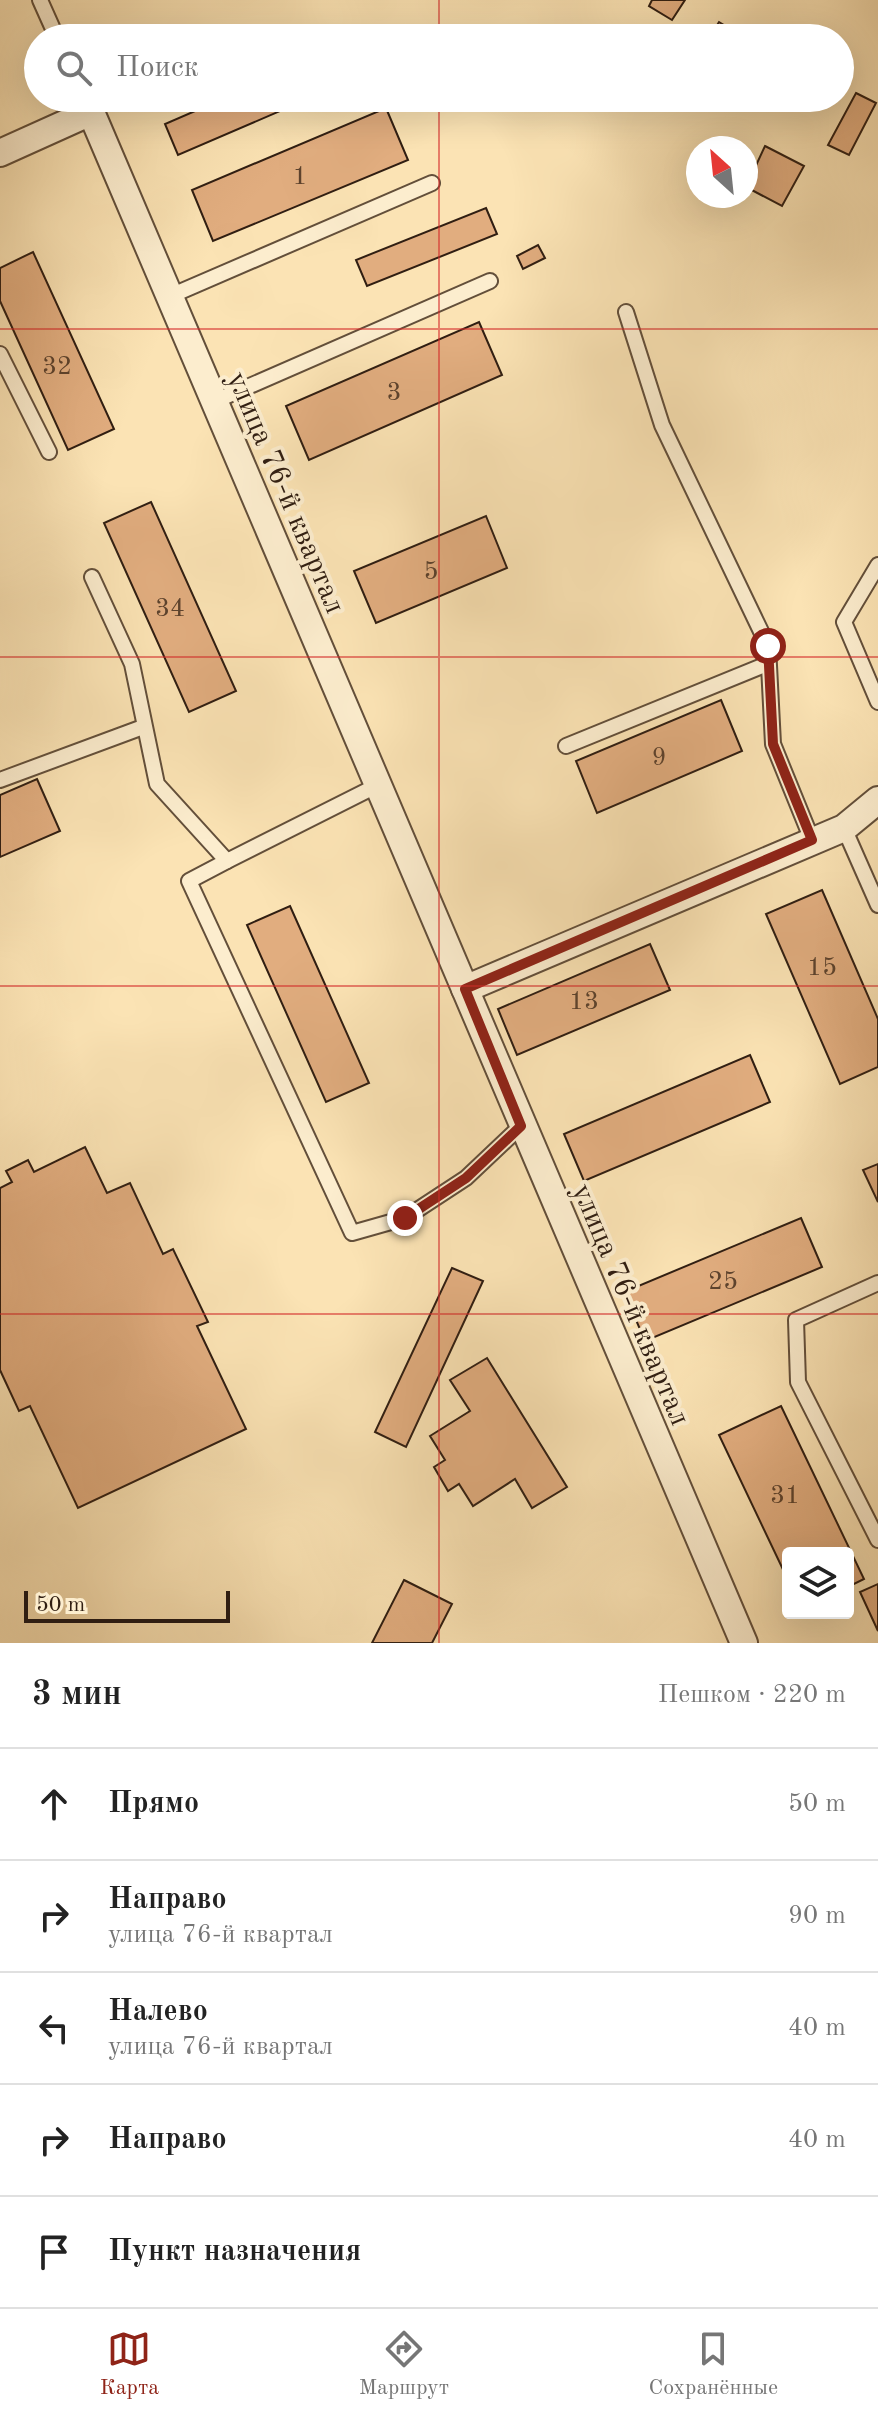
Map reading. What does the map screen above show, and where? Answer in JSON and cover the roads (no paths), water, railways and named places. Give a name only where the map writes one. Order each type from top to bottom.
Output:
[{"type":"street","name":"улица 76-й квартал","points":[[0,153],[75,112]]},
{"type":"street","name":"улица 76-й квартал","points":[[91,112],[744,1643]]},
{"type":"street","points":[[465,989],[844,828],[878,800]]},
{"type":"lane","points":[[40,0],[51,24]]},
{"type":"lane","points":[[168,297],[432,183]]},
{"type":"lane","points":[[213,402],[490,281]]},
{"type":"lane","points":[[626,312],[662,425],[768,646],[773,744],[812,840]]},
{"type":"lane","points":[[0,354],[49,452]]},
{"type":"lane","points":[[878,565],[844,622],[878,702]]},
{"type":"lane","points":[[92,577],[132,664],[157,784],[227,861]]},
{"type":"lane","points":[[566,746],[767,664]]},
{"type":"lane","points":[[0,780],[143,727]]},
{"type":"lane","points":[[378,785],[189,881],[352,1233],[405,1218],[466,1178],[521,1126]]},
{"type":"lane","points":[[844,828],[878,905]]},
{"type":"lane","points":[[878,1283],[796,1320],[798,1382],[878,1540]]}]
